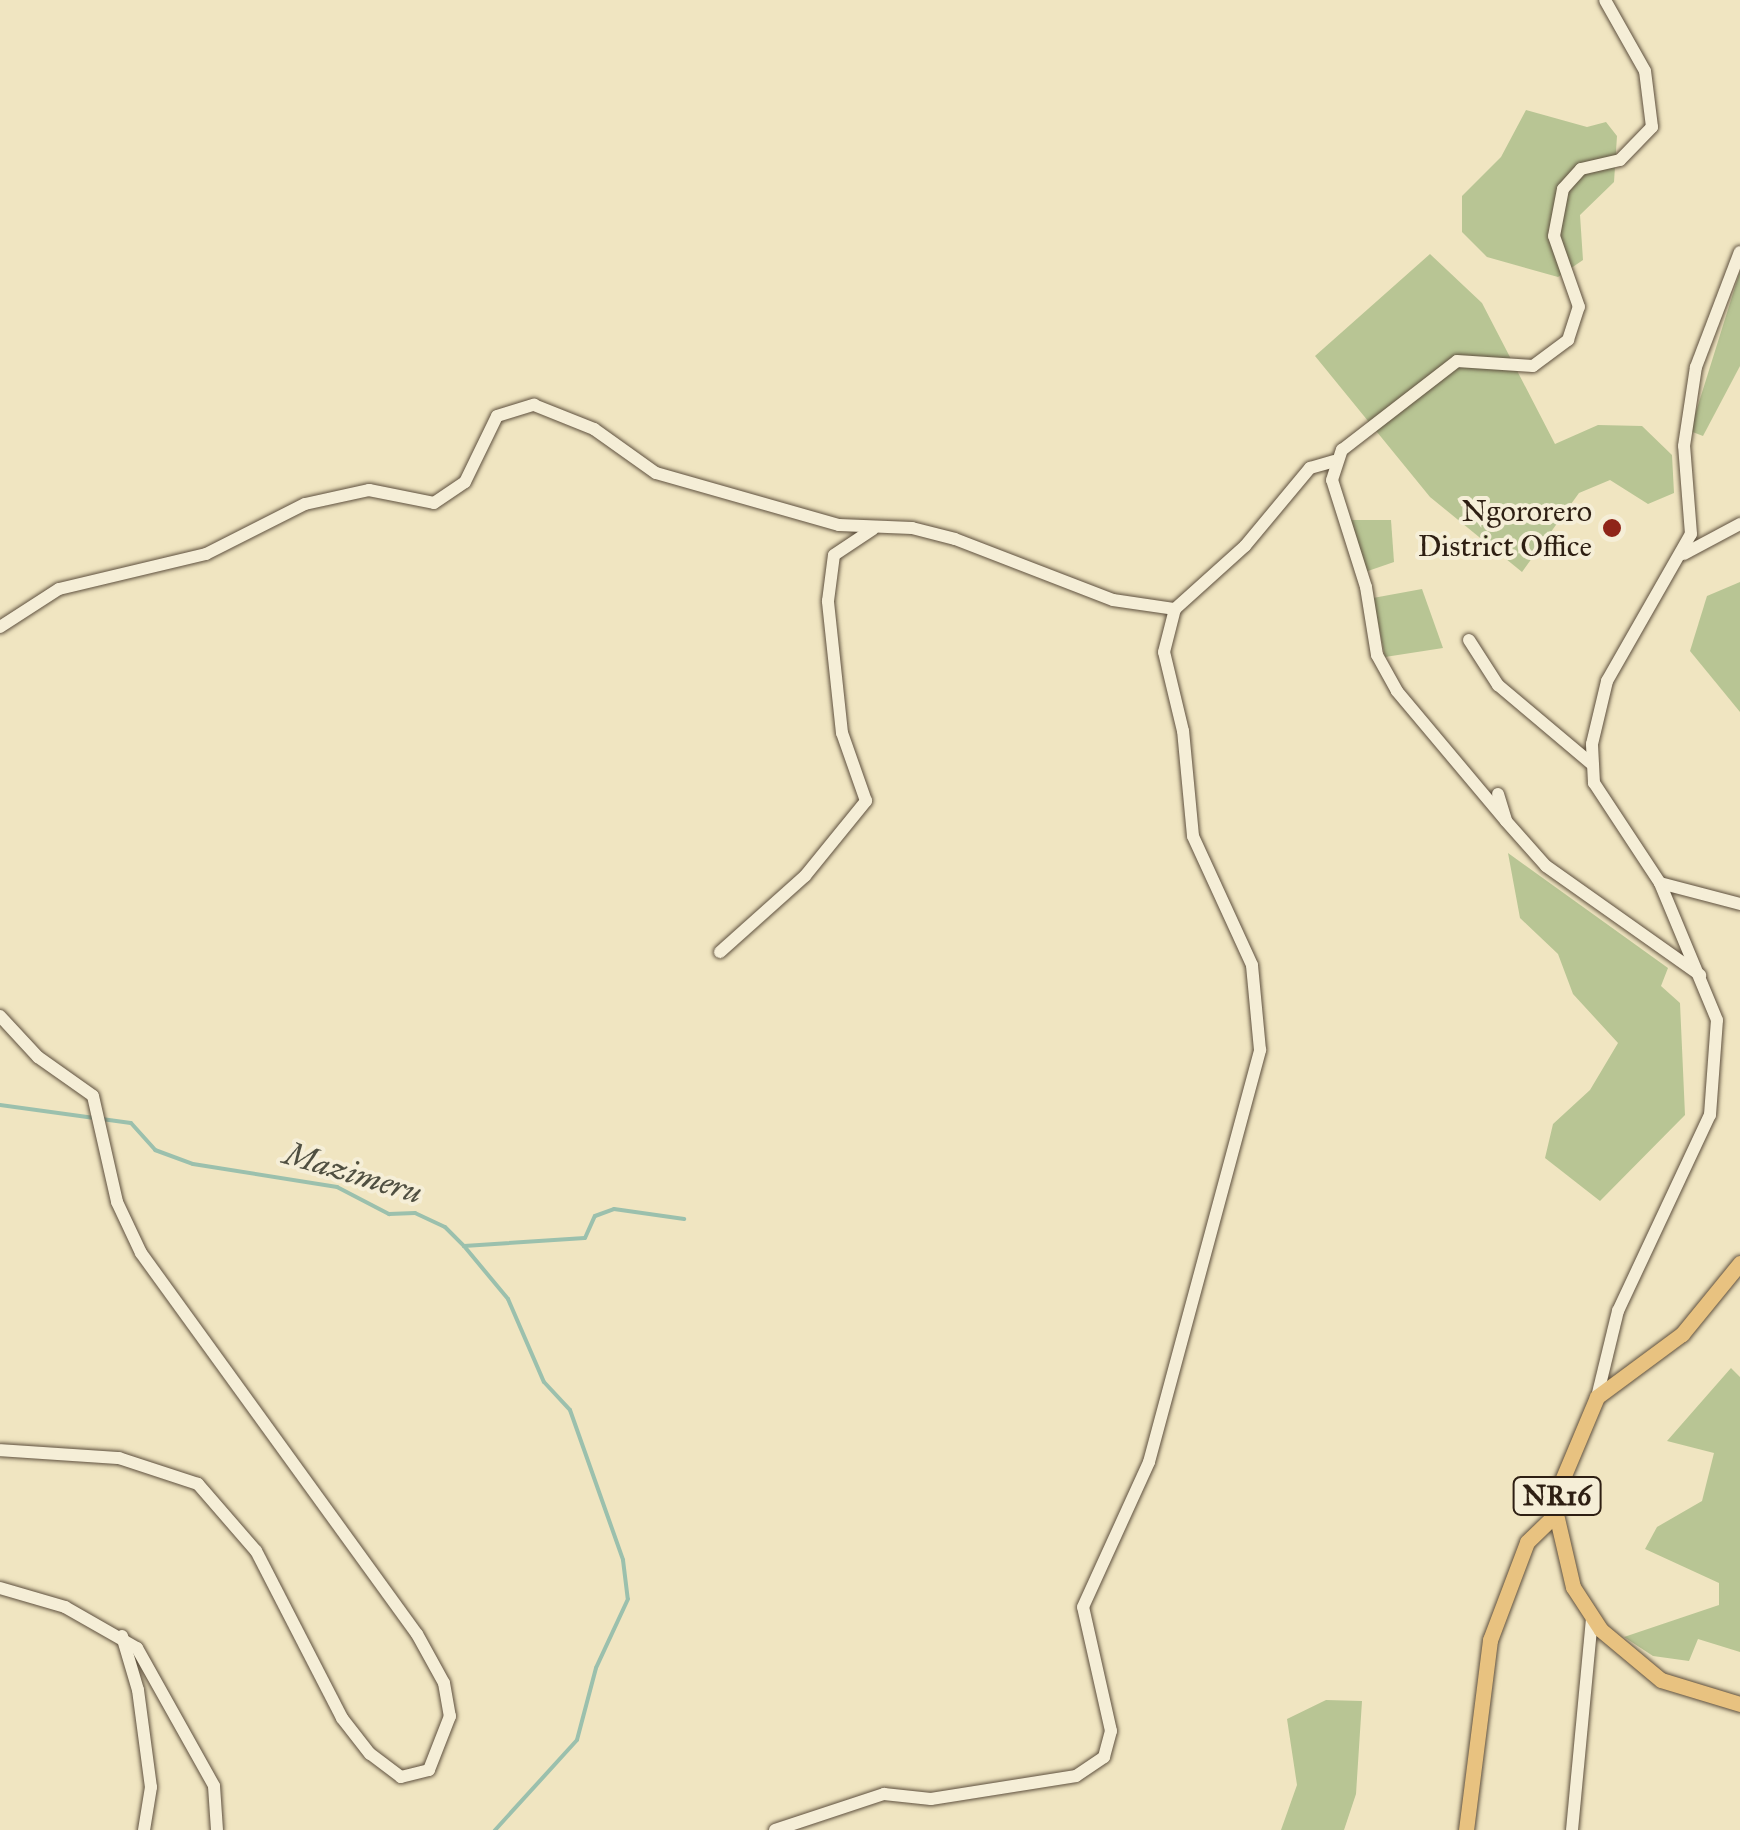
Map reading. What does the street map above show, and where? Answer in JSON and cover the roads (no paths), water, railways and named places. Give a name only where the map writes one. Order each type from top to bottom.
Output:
[{"type":"main road","points":[[1597,1397],[1682,1334],[1740,1263]]},
{"type":"main road","name":"NR16","points":[[1597,1397],[1557,1492],[1556,1514],[1573,1587],[1592,1620],[1661,1680],[1740,1704]]},
{"type":"main road","points":[[1466,1830],[1490,1640],[1527,1542],[1556,1514]]},
{"type":"street","points":[[775,1830],[884,1794],[931,1799],[1076,1776],[1109,1746],[1084,1607],[1149,1462],[1260,1050],[1252,966],[1193,836],[1184,730],[1166,673],[1175,609],[1245,546],[1310,468],[1334,462],[1457,361],[1534,366],[1568,340],[1578,308],[1554,236],[1563,189],[1582,169],[1620,160],[1652,127],[1645,71],[1605,0]]},
{"type":"street","points":[[1597,1397],[1618,1311],[1710,1115],[1717,1020],[1703,977],[1660,883],[1614,823],[1593,765],[1607,681],[1684,554],[1691,534],[1684,446],[1696,367],[1740,252]]},
{"type":"street","points":[[0,627],[59,590],[206,554],[305,504],[369,490],[434,503],[465,482],[486,429],[518,406],[563,414],[656,473],[876,528],[956,539],[1113,600],[1175,609]]},
{"type":"street","points":[[1334,462],[1332,480],[1366,587],[1377,655],[1398,692],[1546,866],[1703,977]]},
{"type":"street","points":[[1684,554],[1740,524]]},
{"type":"street","points":[[720,952],[805,876],[866,801],[842,733],[829,575],[840,546],[876,528]]},
{"type":"street","points":[[1468,640],[1498,685],[1593,765]]},
{"type":"street","points":[[1498,794],[1506,822]]},
{"type":"street","points":[[1660,883],[1740,904]]},
{"type":"street","points":[[0,1016],[38,1057],[93,1096],[117,1202],[141,1254],[417,1634],[444,1682],[450,1716],[429,1770],[401,1777],[370,1754],[342,1718],[256,1550],[198,1484],[119,1458],[0,1450]]},
{"type":"street","points":[[0,1588],[65,1607],[122,1636],[137,1648],[214,1786],[217,1830]]},
{"type":"street","points":[[1572,1830],[1592,1620]]},
{"type":"street","points":[[122,1636],[138,1690],[151,1786],[144,1830]]},
{"type":"waterway","name":"Mazimeru","points":[[0,1105],[131,1123],[155,1150],[193,1164],[337,1187],[389,1214],[415,1213],[445,1227],[464,1246],[585,1238],[595,1216],[614,1209],[684,1219]]},
{"type":"waterway","points":[[464,1246],[508,1299],[544,1382],[570,1410],[623,1560],[628,1599],[596,1668],[577,1740],[495,1830]]},
{"type":"place","name":"Ngororero District Office","points":[[1612,528]]}]
